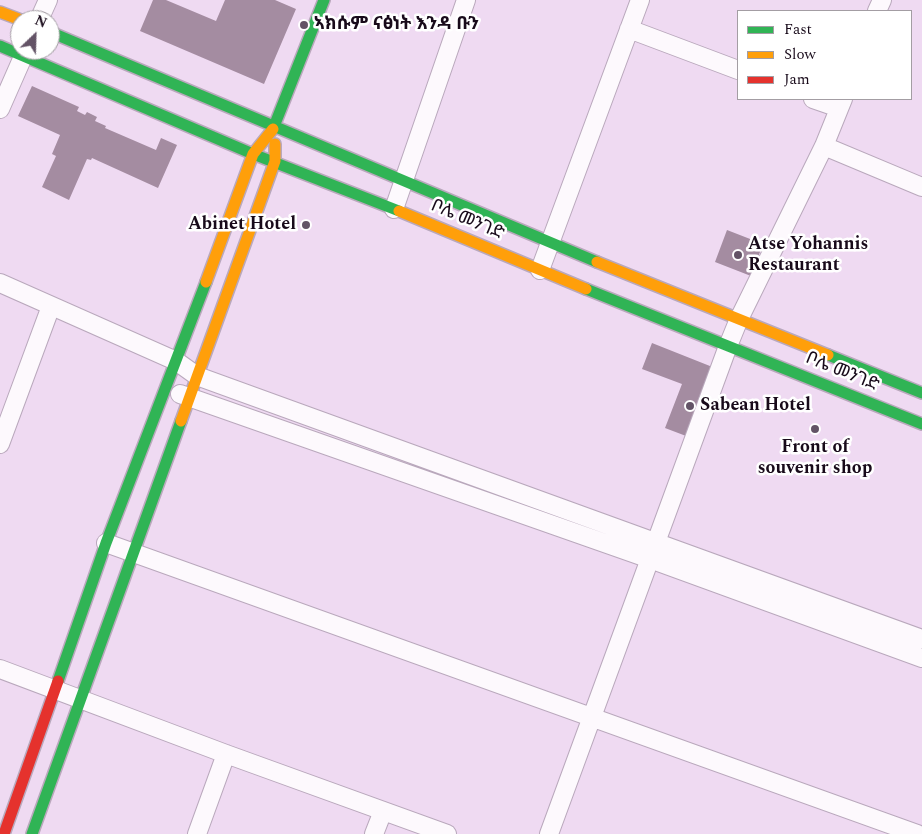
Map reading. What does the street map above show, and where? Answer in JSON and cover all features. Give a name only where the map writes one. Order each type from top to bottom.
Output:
[{"type":"main road","points":[[4,834],[106,543],[176,361],[252,154],[275,126],[324,0]]},
{"type":"main road","name":"ቦሌ መንገድ","points":[[60,36],[551,243],[922,393]]},
{"type":"main road","name":"ቦሌ መንገድ","points":[[41,60],[252,154],[275,161],[922,424]]},
{"type":"main road","points":[[32,834],[275,161],[275,126]]},
{"type":"street","points":[[394,209],[466,0]]},
{"type":"street","points":[[540,270],[640,0]]},
{"type":"street","points":[[629,29],[737,70]]},
{"type":"street","points":[[0,109],[22,60]]},
{"type":"street","points":[[549,834],[728,346],[739,319],[824,146],[841,104],[819,100]]},
{"type":"street","points":[[824,146],[922,187]]},
{"type":"street","points":[[0,283],[176,361],[197,376],[653,551],[922,658]]},
{"type":"street","points":[[0,444],[50,306]]},
{"type":"street","points":[[165,390],[922,639]]},
{"type":"street","points":[[106,543],[917,834]]},
{"type":"street","points":[[0,669],[447,834]]},
{"type":"street","points":[[197,834],[226,754]]},
{"type":"street","points":[[374,834],[383,811]]},
{"type":"building","points":[[153,0],[166,0],[216,21],[225,0],[275,0],[296,9],[264,84],[140,31]]},
{"type":"building","points":[[32,86],[79,107],[77,111],[85,115],[87,112],[97,117],[95,121],[106,126],[105,128],[156,150],[161,138],[177,145],[158,188],[92,158],[91,160],[87,159],[69,200],[42,187],[56,156],[52,154],[60,135],[18,116]]},
{"type":"building","points":[[727,230],[763,244],[751,276],[715,262]]},
{"type":"building","name":"Sabean Hotel","points":[[652,343],[720,370],[694,439],[665,428],[682,384],[642,369]]},
{"type":"traffic: fast","points":[[273,129],[324,0]]},
{"type":"traffic: fast","points":[[60,36],[597,262]]},
{"type":"traffic: fast","points":[[0,46],[253,154],[399,211]]},
{"type":"traffic: fast","points":[[58,681],[106,543],[206,282]]},
{"type":"traffic: fast","points":[[586,289],[922,424]]},
{"type":"traffic: fast","points":[[828,355],[922,393]]},
{"type":"traffic: fast","points":[[32,834],[181,421]]},
{"type":"traffic: slow","points":[[0,12],[10,16]]},
{"type":"traffic: slow","points":[[206,282],[253,154],[273,129]]},
{"type":"traffic: slow","points":[[181,421],[275,161],[275,144]]},
{"type":"traffic: slow","points":[[399,211],[586,289]]},
{"type":"traffic: slow","points":[[597,262],[828,355]]},
{"type":"traffic: jam","points":[[4,834],[58,681]]},
{"type":"place","name":"ኣክሱም ናፅነት እንዳ ቡን","points":[[304,25]]},
{"type":"place","name":"Abinet Hotel","points":[[306,225]]},
{"type":"place","name":"Atse Yohannis Restaurant","points":[[738,255]]},
{"type":"place","name":"Sabean Hotel","points":[[690,406]]},
{"type":"place","name":"Front of souvenir shop","points":[[815,429]]}]
